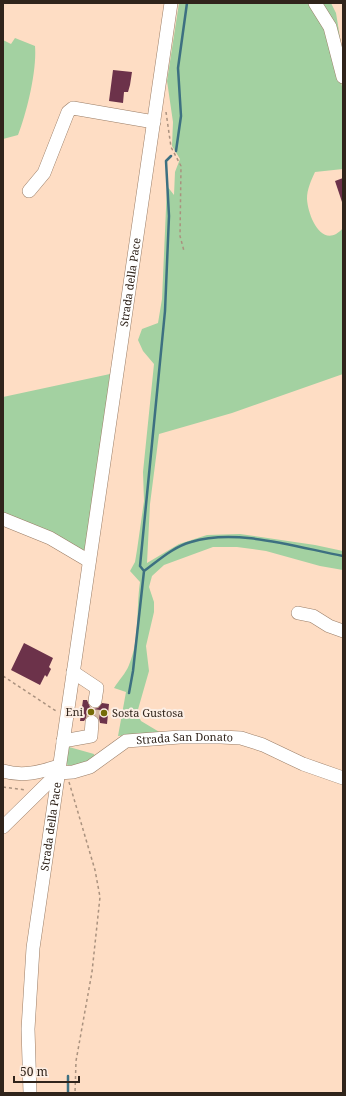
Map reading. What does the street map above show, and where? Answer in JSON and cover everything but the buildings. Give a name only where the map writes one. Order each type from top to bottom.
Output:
[{"type":"street","name":"Strada della Pace","points":[[30,1093],[28,1029],[31,972],[62,771],[63,741],[66,718],[171,3]]},
{"type":"street","points":[[315,3],[330,27],[343,77]]},
{"type":"street","points":[[29,191],[44,173],[68,112],[73,108],[154,122]]},
{"type":"street","points":[[3,519],[50,538],[89,561]]},
{"type":"street","points":[[298,614],[312,616],[329,626],[343,631]]},
{"type":"street","points":[[73,672],[97,688],[95,701]]},
{"type":"street","points":[[63,741],[91,736],[92,722]]},
{"type":"street","name":"Strada San Donato","points":[[3,771],[15,774],[32,774],[90,767],[126,741],[180,737],[221,737],[241,738],[256,743],[304,764],[343,778]]},
{"type":"street","points":[[3,827],[62,771]]},
{"type":"path","points":[[166,107],[171,147],[181,166],[180,236],[184,251]]},
{"type":"path","points":[[3,676],[66,718]]},
{"type":"path","points":[[62,771],[95,870],[100,897],[92,972],[76,1061],[75,1093]]},
{"type":"path","points":[[3,787],[18,790],[42,789]]},
{"type":"green space","points":[[179,3],[308,3],[321,21],[339,70],[343,93],[343,169],[315,172],[308,188],[307,199],[310,214],[318,229],[323,234],[329,236],[336,234],[343,228],[343,374],[232,413],[159,434],[150,504],[147,563],[179,544],[207,535],[240,534],[315,545],[343,551],[343,570],[320,566],[266,551],[237,547],[213,547],[164,565],[152,576],[149,587],[154,602],[154,612],[146,646],[149,671],[137,713],[141,721],[161,733],[118,736],[126,692],[114,688],[129,665],[135,645],[140,582],[130,571],[135,562],[144,501],[143,472],[154,364],[143,351],[138,340],[142,329],[158,323],[162,299],[167,186],[174,195],[175,172],[180,159],[172,146],[173,122],[167,81]]},
{"type":"green space","points":[[319,3],[331,3],[336,13],[342,50]]},
{"type":"green space","points":[[15,38],[35,46],[33,79],[25,115],[18,135],[3,139],[3,40],[11,44]]},
{"type":"green space","points":[[110,374],[87,552],[3,515],[3,397]]},
{"type":"green space","points":[[69,747],[94,754],[95,757],[82,765],[68,766],[66,762]]},
{"type":"waterway","points":[[176,151],[181,116],[178,68],[187,3]]},
{"type":"waterway","points":[[144,571],[140,566],[165,311],[169,216],[166,161],[171,156]]},
{"type":"waterway","points":[[129,693],[133,671],[144,571],[172,550],[191,542],[209,538],[228,537],[267,540],[343,556]]},
{"type":"waterway","points":[[68,1076],[68,1093]]},
{"type":"tunnel","points":[[92,722],[95,701]]},
{"type":"place","name":"Eni","points":[[91,712]]},
{"type":"place","name":"Sosta Gustosa","points":[[104,713]]}]
